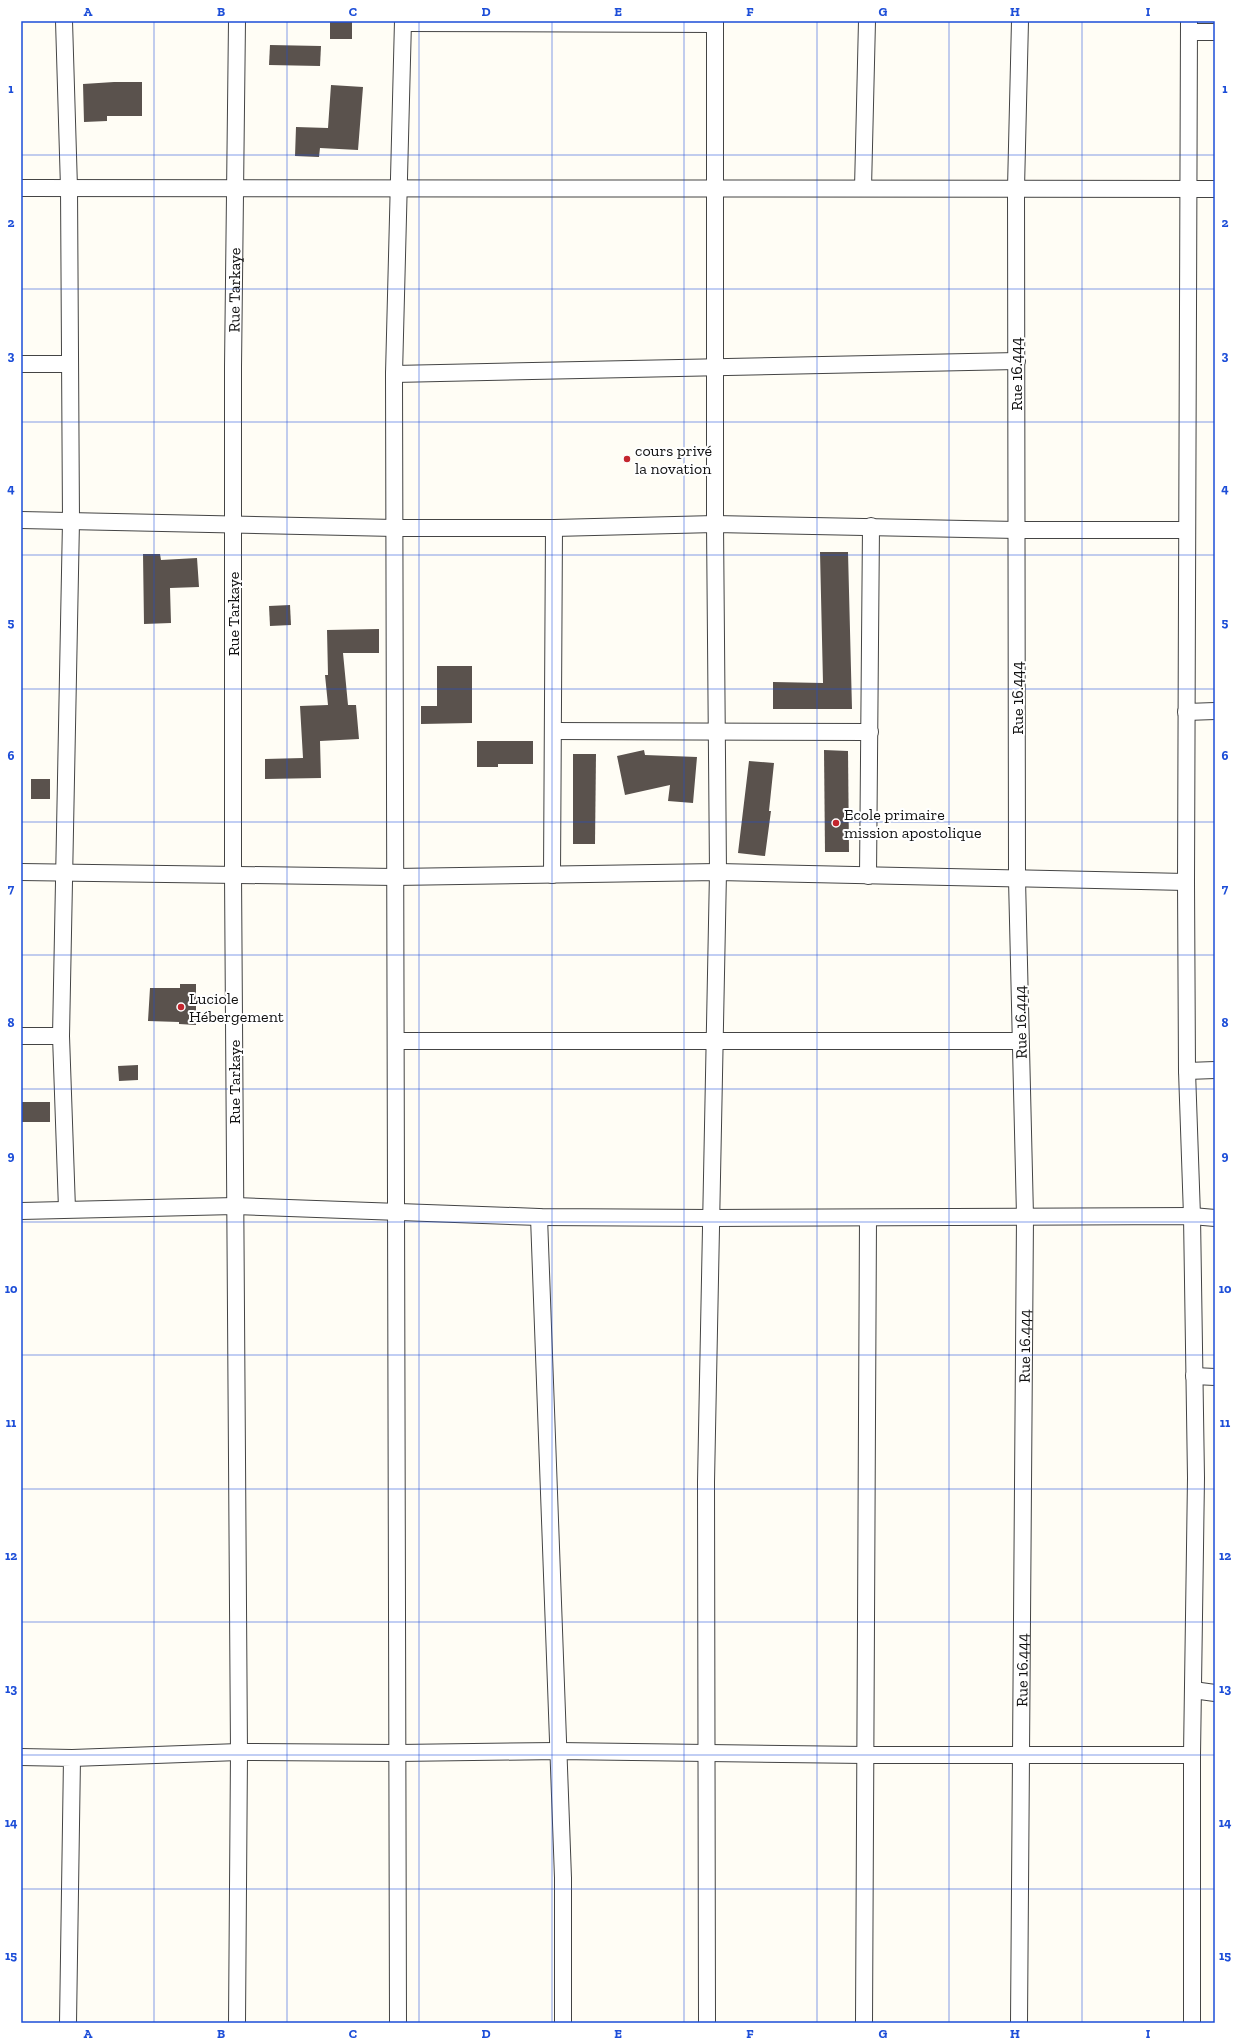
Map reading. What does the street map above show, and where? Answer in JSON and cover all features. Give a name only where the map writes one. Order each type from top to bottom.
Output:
[{"type":"street","points":[[64,21],[69,188],[71,521],[66,872],[61,1036],[67,1209]]},
{"type":"street","name":"Rue Tarkaye","points":[[237,21],[233,524],[233,874],[239,1752],[237,2023]]},
{"type":"street","points":[[863,188],[866,21]]},
{"type":"street","name":"Rue 16.444","points":[[1019,2023],[1025,1216],[1017,879],[1016,188],[1020,21]]},
{"type":"street","points":[[398,2023],[394,374],[403,22],[715,23],[715,524],[718,872],[706,1490],[707,2023]]},
{"type":"street","points":[[1192,2023],[1192,1755],[1196,1478],[1192,1216],[1187,1071],[1186,882],[1189,27],[1215,32]]},
{"type":"street","points":[[21,188],[1215,189]]},
{"type":"street","points":[[394,374],[1016,361]]},
{"type":"street","points":[[21,364],[69,364]]},
{"type":"street","points":[[21,520],[395,528],[554,528],[715,524],[1017,530],[1188,530]]},
{"type":"street","points":[[868,876],[871,526]]},
{"type":"street","points":[[552,875],[554,528]]},
{"type":"street","points":[[1186,712],[1215,711]]},
{"type":"street","points":[[553,731],[870,732]]},
{"type":"street","points":[[21,872],[395,877],[718,872],[1186,882]]},
{"type":"street","points":[[21,1036],[61,1036]]},
{"type":"street","points":[[396,1041],[1020,1041]]},
{"type":"street","points":[[1187,1071],[1215,1070]]},
{"type":"street","points":[[21,1210],[235,1206],[539,1217],[868,1218],[1192,1216],[1215,1218]]},
{"type":"street","points":[[539,1217],[563,1878],[563,2023]]},
{"type":"street","points":[[864,2023],[868,1218]]},
{"type":"street","points":[[1194,1376],[1215,1377]]},
{"type":"street","points":[[1193,1690],[1215,1693]]},
{"type":"street","points":[[21,1757],[72,1758],[239,1752],[398,1753],[558,1751],[865,1755],[1192,1755]]},
{"type":"street","points":[[68,2023],[72,1758]]},
{"type":"building","points":[[330,21],[352,21],[352,39],[330,39]]},
{"type":"building","points":[[270,45],[321,46],[320,66],[269,65]]},
{"type":"building","points":[[142,82],[142,116],[107,116],[107,121],[84,122],[83,84]]},
{"type":"building","points":[[331,85],[363,87],[358,150],[320,148],[319,157],[295,156],[296,127],[328,128]]},
{"type":"building","points":[[820,552],[848,552],[852,709],[773,709],[773,682],[823,683]]},
{"type":"building","points":[[143,554],[160,554],[161,560],[197,558],[199,587],[170,588],[171,623],[144,624]]},
{"type":"building","points":[[290,605],[291,625],[270,626],[269,606]]},
{"type":"building","points":[[379,629],[379,653],[343,653],[348,705],[356,705],[359,739],[320,741],[321,778],[265,779],[265,759],[303,758],[300,706],[328,705],[325,675],[328,675],[327,630]]},
{"type":"building","points":[[437,666],[472,666],[472,723],[421,724],[421,706],[437,706]]},
{"type":"building","points":[[477,741],[533,741],[533,764],[498,764],[498,767],[477,767]]},
{"type":"building","points":[[644,750],[645,755],[697,757],[693,803],[668,801],[670,785],[625,795],[617,756]]},
{"type":"building","points":[[824,750],[848,751],[849,852],[825,852]]},
{"type":"building","points":[[573,754],[596,754],[595,844],[573,844]]},
{"type":"building","points":[[749,761],[774,763],[769,811],[771,811],[765,856],[738,853]]},
{"type":"building","points":[[31,779],[50,779],[50,799],[31,799]]},
{"type":"building","points":[[180,984],[196,984],[196,1025],[179,1024],[179,1022],[148,1021],[150,988],[180,988]]},
{"type":"building","points":[[138,1065],[138,1080],[119,1081],[118,1066]]},
{"type":"building","points":[[21,1102],[50,1102],[50,1122],[21,1122]]},
{"type":"place","name":"cours privé la novation","points":[[627,459]]},
{"type":"place","name":"Ecole primaire mission apostolique","points":[[836,823]]},
{"type":"place","name":"Luciole Hébergement","points":[[181,1007]]}]
